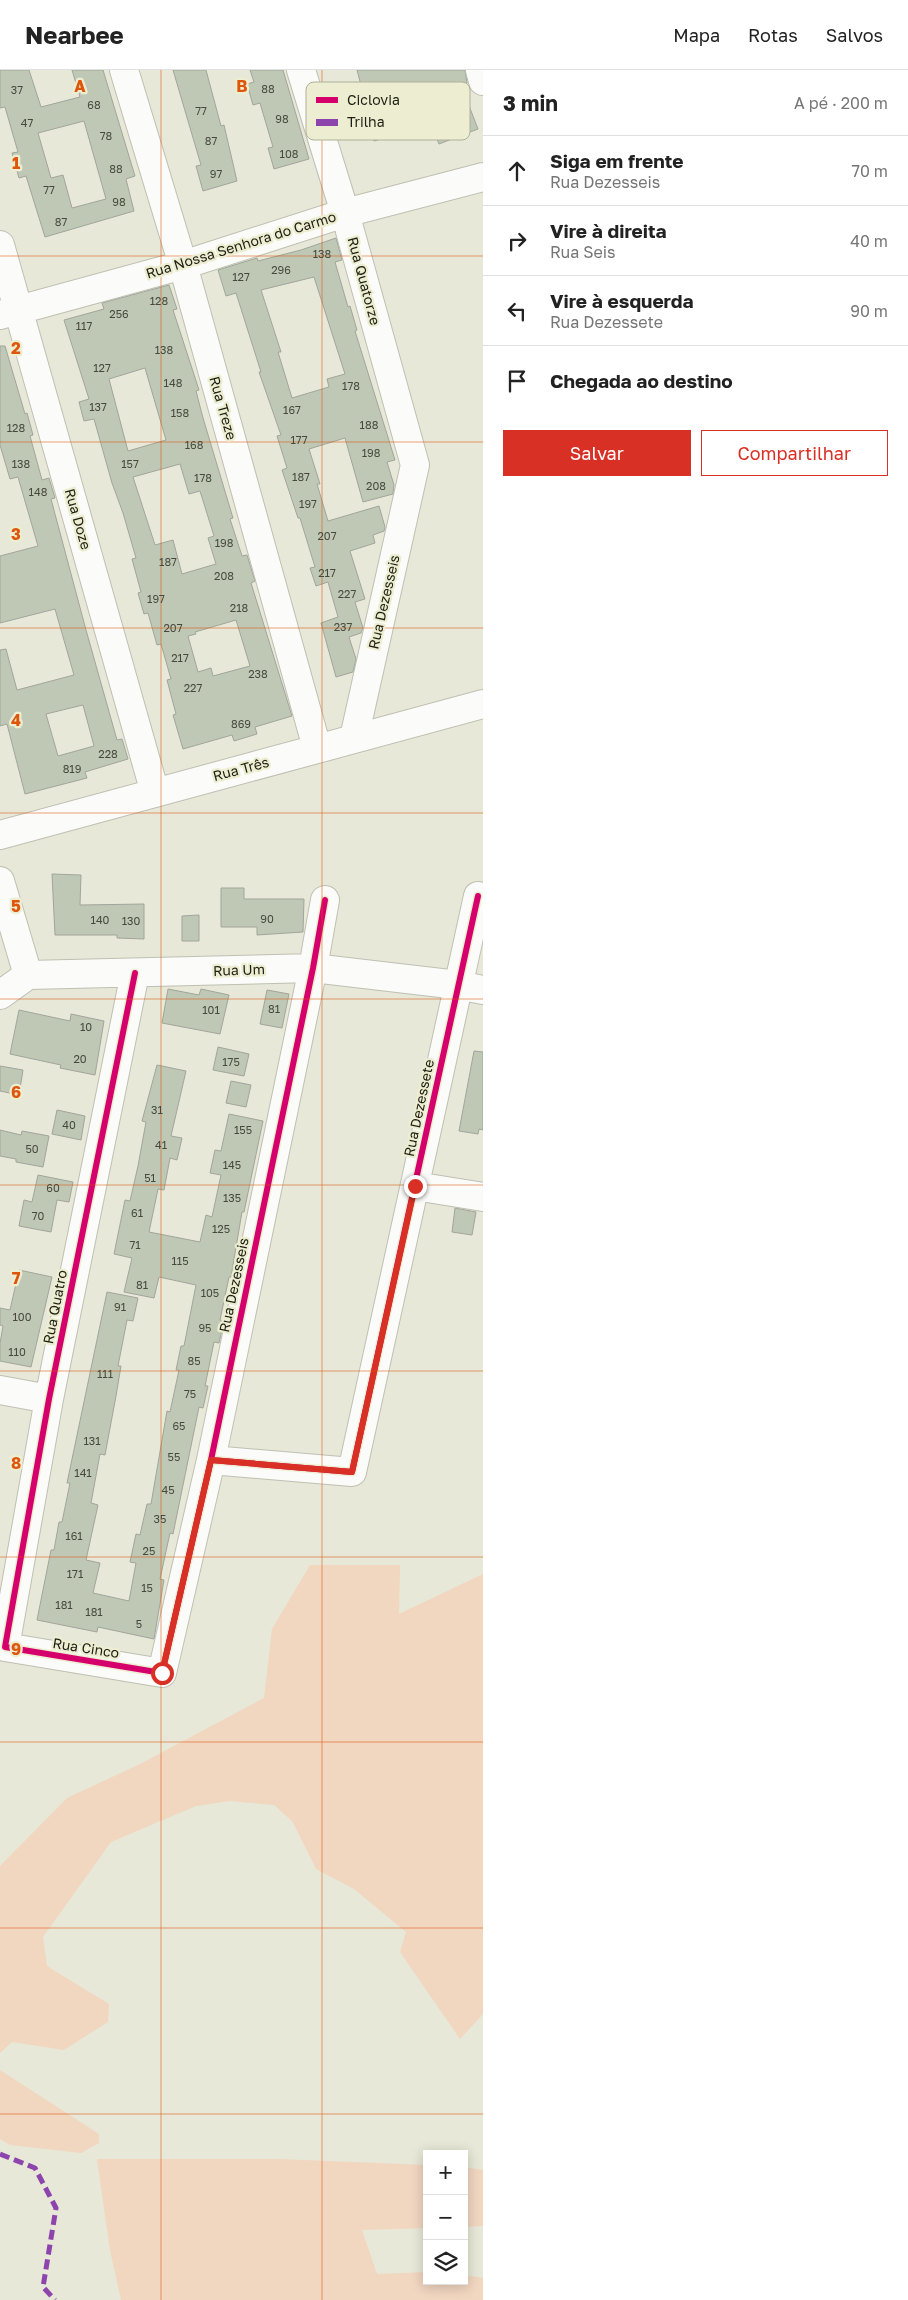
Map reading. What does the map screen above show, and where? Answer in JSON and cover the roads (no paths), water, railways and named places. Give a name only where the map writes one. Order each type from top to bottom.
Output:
[{"type":"street","name":"Rua Treze","points":[[124,70],[183,264],[317,748]]},
{"type":"street","name":"Rua Quatorze","points":[[301,70],[306,86]]},
{"type":"street","points":[[480,70],[483,82]]},
{"type":"street","name":"Rua Quatorze","points":[[323,140],[345,213],[415,465]]},
{"type":"street","name":"Rua Nossa Senhora do Carmo","points":[[10,312],[183,264],[345,213],[483,176]]},
{"type":"street","name":"Rua Doze","points":[[0,245],[10,312],[155,793]]},
{"type":"street","name":"Rua Dezesseis","points":[[354,738],[415,465]]},
{"type":"street","name":"Rua Três","points":[[0,835],[483,704]]},
{"type":"street","points":[[0,881],[28,975],[0,995]]},
{"type":"street","name":"Rua Dezessete","points":[[211,1460],[352,1472],[415,1186],[471,988],[478,896]]},
{"type":"street","name":"Rua Dezesseis","points":[[162,1673],[211,1460],[313,968],[324,900]]},
{"type":"street","name":"Rua Um","points":[[28,975],[313,968],[471,988]]},
{"type":"street","name":"Rua Quatro","points":[[5,1647],[49,1399],[135,973]]},
{"type":"street","points":[[415,1186],[483,1197]]},
{"type":"street","points":[[0,1390],[49,1399]]},
{"type":"street","name":"Rua Cinco","points":[[5,1647],[162,1673]]}]
